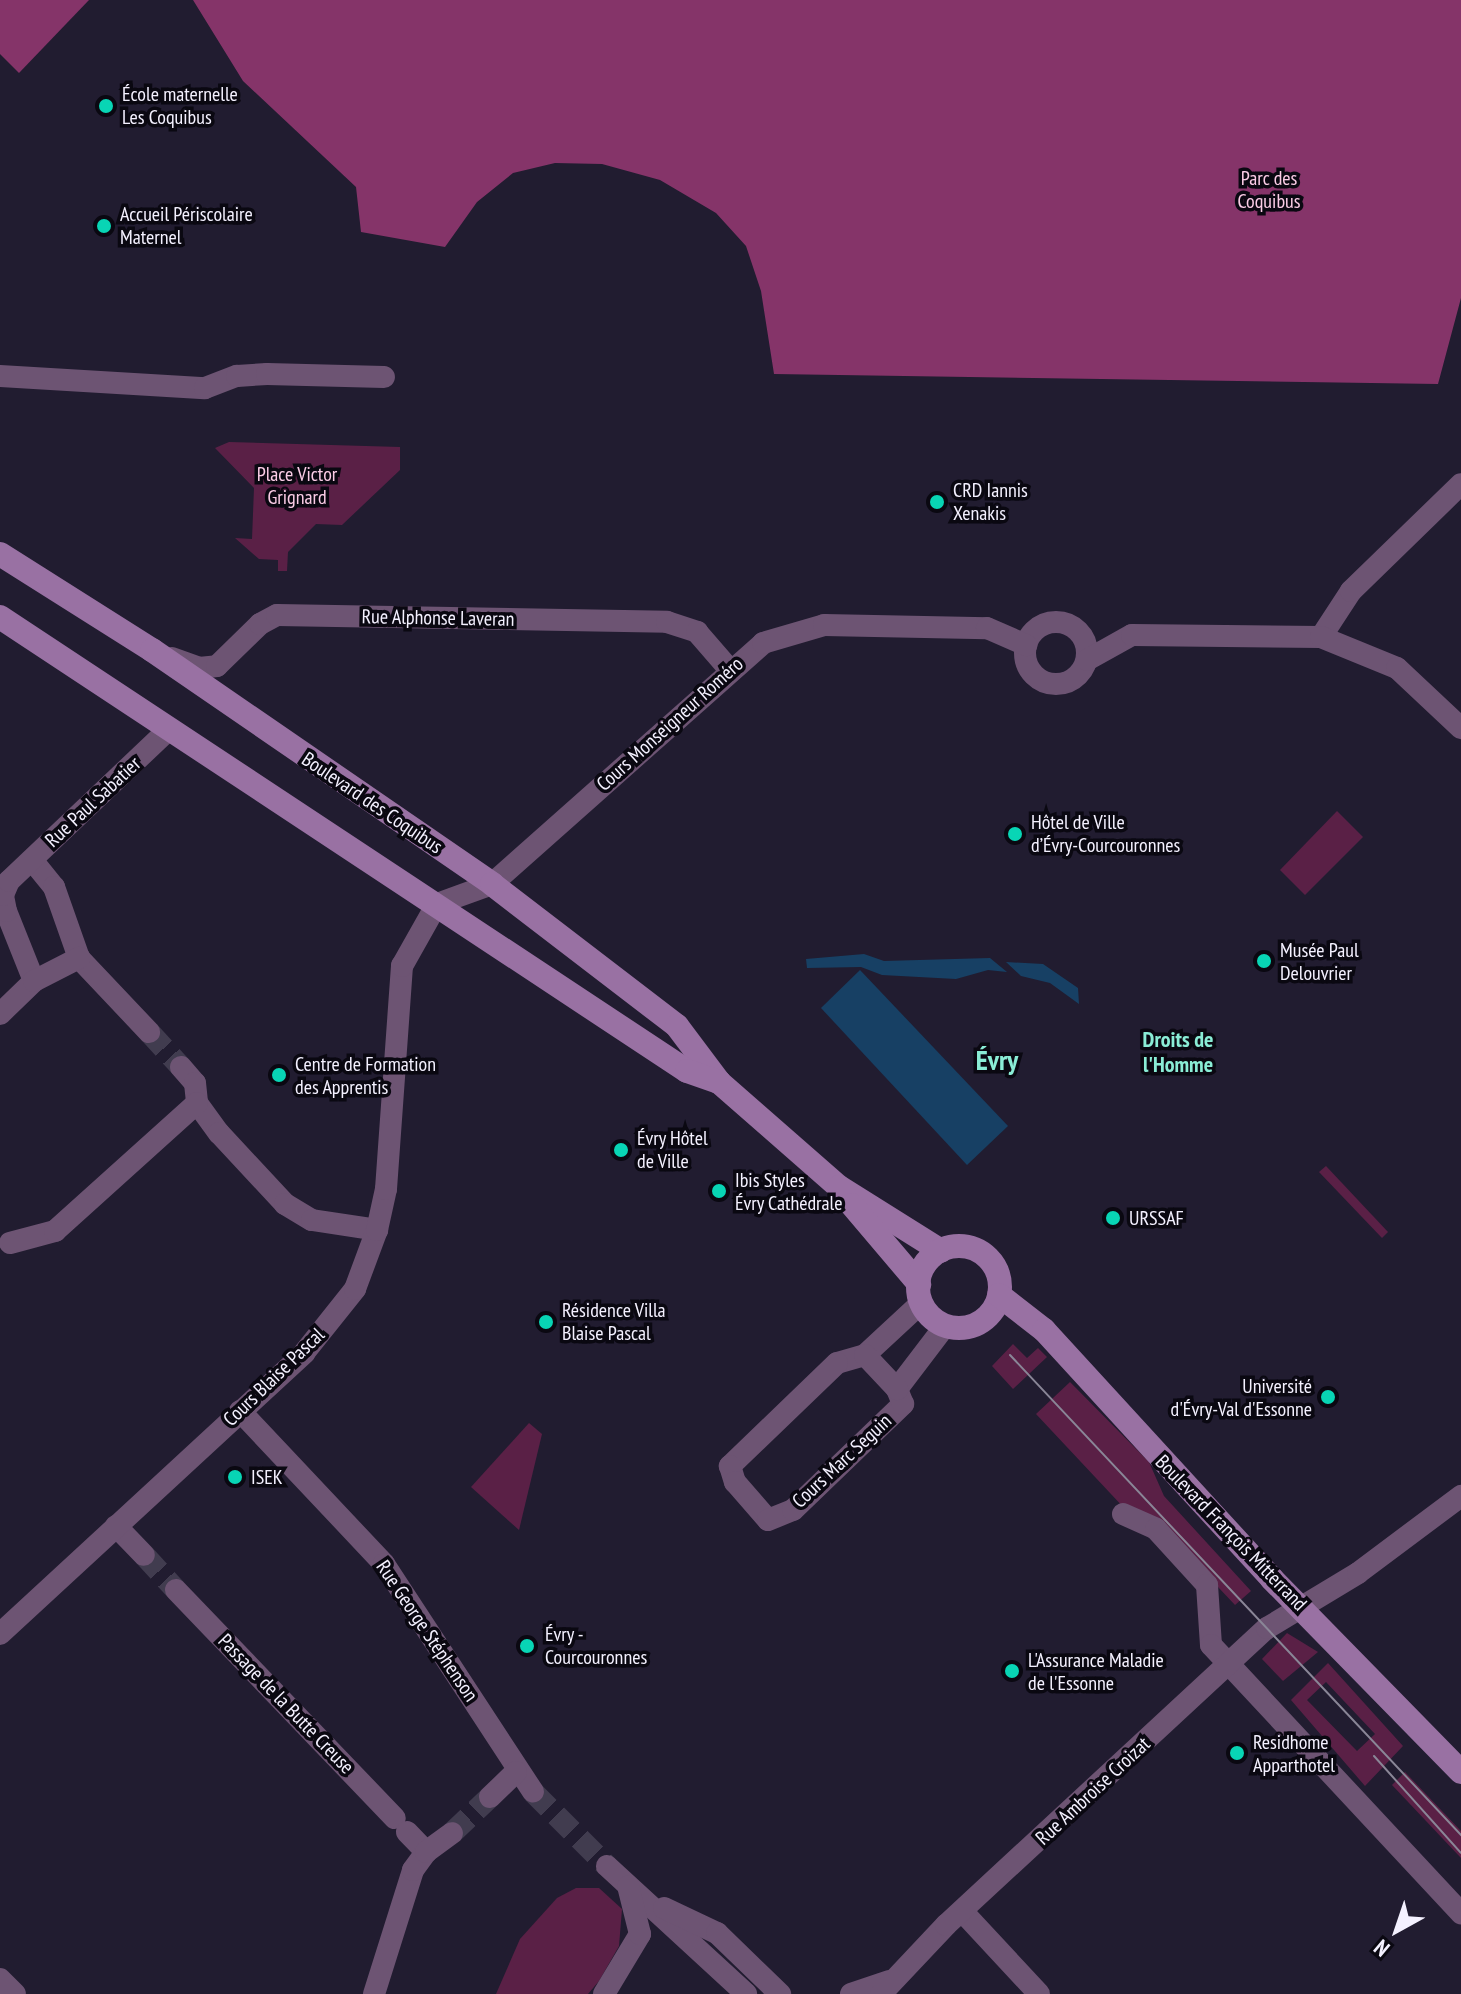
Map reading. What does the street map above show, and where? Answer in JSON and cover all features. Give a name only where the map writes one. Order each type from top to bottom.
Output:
[{"type":"main road","name":"Boulevard des Coquibus","points":[[0,554],[152,650],[492,884],[677,1026],[719,1082],[839,1187],[941,1251]]},
{"type":"main road","name":"Boulevard des Coquibus","points":[[0,617],[687,1071],[719,1082]]},
{"type":"main road","name":"Boulevard des Coquibus","points":[[839,1187],[920,1294]]},
{"type":"main road","points":[[978,1250],[995,1269],[999,1295],[995,1308],[974,1325],[945,1326],[920,1294],[930,1258],[941,1251],[978,1250]]},
{"type":"main road","name":"Boulevard François Mitterrand","points":[[999,1295],[1044,1330],[1303,1609],[1461,1772]]},
{"type":"street","points":[[0,376],[205,388],[237,376],[267,374],[384,377]]},
{"type":"street","points":[[1321,637],[1351,591],[1461,484]]},
{"type":"street","name":"Rue Alphonse Laveran","points":[[152,650],[199,668],[217,666],[260,624],[277,615],[667,622],[697,632],[729,669]]},
{"type":"street","points":[[1113,641],[1082,634],[1054,622],[1036,629],[1026,645],[1028,666],[1046,683],[1072,680],[1087,660],[1113,641],[1132,635],[1321,637],[1397,668],[1461,728]]},
{"type":"street","name":"Cours Monseigneur Roméro","points":[[437,904],[492,884],[729,669],[763,643],[824,625],[987,628],[1026,645]]},
{"type":"street","points":[[1082,634],[1087,660]]},
{"type":"street","name":"Rue Paul Sabatier","points":[[149,1032],[79,958],[54,887],[32,860],[168,730]]},
{"type":"street","points":[[32,860],[3,895],[34,981]]},
{"type":"street","name":"Cours Blaise Pascal","points":[[0,1634],[322,1334],[355,1289],[377,1230],[390,1145],[396,996],[402,966],[437,904]]},
{"type":"street","points":[[0,1014],[34,981],[79,958]]},
{"type":"street","points":[[181,1067],[195,1083],[197,1103],[219,1133],[301,1215],[377,1230]]},
{"type":"street","points":[[10,1243],[55,1231],[197,1103]]},
{"type":"street","name":"Cours Marc Seguin","points":[[865,1355],[897,1389],[903,1404],[793,1510],[768,1520],[735,1482],[730,1466],[837,1363],[865,1355],[920,1294]]},
{"type":"street","name":"Cours Marc Seguin","points":[[897,1389],[945,1326]]},
{"type":"street","name":"Rue George Stéphenson","points":[[240,1411],[407,1593],[516,1772],[533,1792]]},
{"type":"street","name":"Rue Ambroise Croizat","points":[[851,1994],[885,1987],[962,1911],[1267,1628],[1303,1609],[1461,1496]]},
{"type":"street","points":[[1123,1514],[1156,1529],[1207,1585],[1211,1645],[1461,1913]]},
{"type":"street","points":[[116,1526],[144,1555]]},
{"type":"street","name":"Passage de la Butte Creuse","points":[[176,1590],[426,1852]]},
{"type":"street","points":[[490,1797],[516,1772]]},
{"type":"street","points":[[374,1994],[402,1896],[426,1852],[452,1833]]},
{"type":"street","points":[[607,1866],[651,1904],[731,1945],[780,1994]]},
{"type":"street","points":[[610,1986],[640,1934],[627,1885]]},
{"type":"street","points":[[962,1911],[1039,1994]]},
{"type":"street","points":[[610,1986],[652,1941],[686,1924]]},
{"type":"street","points":[[686,1924],[746,1994]]},
{"type":"street","points":[[0,1979],[15,1994]]},
{"type":"green space","points":[[0,0],[89,0],[19,73],[0,54]]},
{"type":"green space","name":"Parc des Coquibus","points":[[193,0],[1461,0],[1461,298],[1438,384],[774,374],[761,291],[746,246],[716,213],[660,180],[602,164],[555,163],[513,173],[477,202],[445,247],[361,232],[356,187],[243,81]]},
{"type":"green space","name":"Place Victor Grignard","points":[[229,442],[400,447],[400,470],[342,525],[316,524],[288,552],[287,571],[278,571],[278,560],[259,559],[235,538],[252,539],[254,488],[215,448]]},
{"type":"green space","points":[[1337,811],[1363,837],[1305,895],[1280,870]]},
{"type":"green space","points":[[1326,1166],[1388,1232],[1382,1238],[1319,1172]]},
{"type":"green space","points":[[1013,1344],[1027,1358],[1038,1348],[1047,1357],[1013,1389],[992,1366]]},
{"type":"green space","points":[[1070,1382],[1149,1462],[1164,1496],[1251,1591],[1235,1605],[1152,1517],[1125,1509],[1036,1414]]},
{"type":"green space","points":[[529,1423],[542,1434],[519,1530],[471,1487]]},
{"type":"green space","points":[[1287,1633],[1318,1652],[1283,1681],[1262,1659]]},
{"type":"green space","points":[[1328,1663],[1403,1746],[1365,1786],[1291,1700]],"holes":[[[1326,1682],[1375,1734],[1357,1751],[1307,1700]]]},
{"type":"green space","points":[[1405,1772],[1461,1831],[1461,1858],[1392,1785]]},
{"type":"green space","points":[[576,1888],[599,1888],[622,1909],[619,1946],[599,1981],[588,1994],[496,1994],[520,1939],[557,1898]]},
{"type":"water","points":[[864,954],[884,961],[990,958],[1007,972],[988,970],[956,979],[882,975],[861,967],[807,968],[806,959]]},
{"type":"water","points":[[1006,962],[1043,964],[1078,988],[1079,1004],[1050,983],[1021,976]]},
{"type":"water","points":[[860,970],[1008,1126],[967,1165],[821,1008]]},
{"type":"tunnel","points":[[149,1032],[181,1067]]},
{"type":"tunnel","points":[[144,1555],[176,1590]]},
{"type":"tunnel","points":[[533,1792],[607,1866]]},
{"type":"tunnel","points":[[452,1833],[490,1797]]},
{"type":"tram line","points":[[1010,1355],[1461,1835]]},
{"type":"tram line","points":[[1374,1756],[1461,1853]]},
{"type":"place","name":"École maternelle Les Coquibus","points":[[106,106]]},
{"type":"place","name":"Accueil Périscolaire Maternel","points":[[104,226]]},
{"type":"place","name":"CRD Iannis Xenakis","points":[[937,502]]},
{"type":"place","name":"Hôtel de Ville d’Évry-Courcouronnes","points":[[1015,834]]},
{"type":"place","name":"Musée Paul Delouvrier","points":[[1264,961]]},
{"type":"place","name":"Centre de Formation des Apprentis","points":[[279,1075]]},
{"type":"place","name":"Évry Hôtel de Ville","points":[[621,1150]]},
{"type":"place","name":"Ibis Styles Évry Cathédrale","points":[[719,1191]]},
{"type":"place","name":"URSSAF","points":[[1113,1218]]},
{"type":"place","name":"Résidence Villa Blaise Pascal","points":[[546,1322]]},
{"type":"place","name":"Université d'Évry-Val d'Essonne","points":[[1328,1397]]},
{"type":"place","name":"ISEK","points":[[235,1477]]},
{"type":"place","name":"Évry - Courcouronnes","points":[[527,1646]]},
{"type":"place","name":"L'Assurance Maladie de l'Essonne","points":[[1012,1671]]},
{"type":"place","name":"Residhome Apparthotel","points":[[1237,1753]]},
{"type":"district","name":"Droits de l'Homme","points":[[1178,1052]]},
{"type":"district","name":"Évry","points":[[997,1060]]}]
